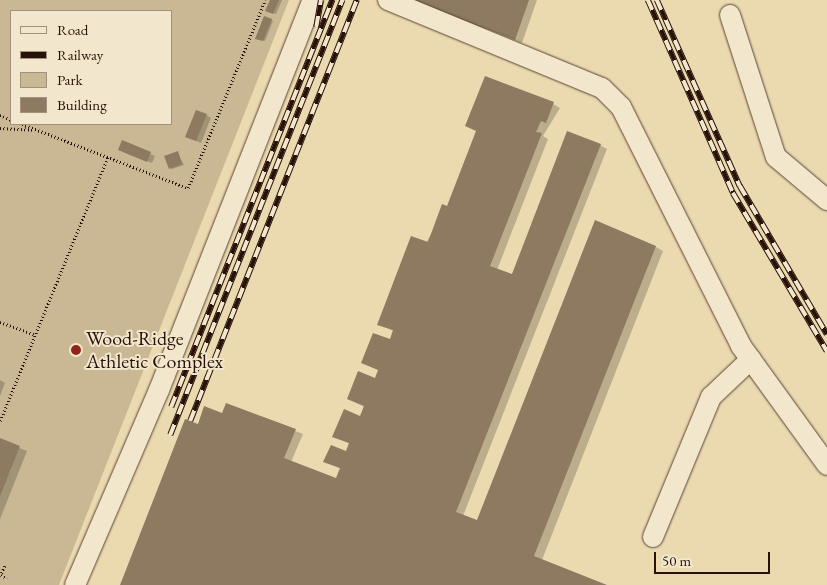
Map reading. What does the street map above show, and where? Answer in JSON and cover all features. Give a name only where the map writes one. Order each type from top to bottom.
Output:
[{"type":"lane","points":[[75,585],[160,390],[313,0]]},
{"type":"lane","points":[[388,0],[602,88],[622,107],[750,358],[827,465]]},
{"type":"lane","points":[[730,15],[776,157],[827,200]]},
{"type":"lane","points":[[653,537],[711,397],[750,358]]},
{"type":"path","points":[[25,125],[188,188],[265,0]]},
{"type":"path","points":[[0,128],[39,130]]},
{"type":"path","points":[[0,421],[108,157]]},
{"type":"path","points":[[0,322],[35,335]]},
{"type":"path","points":[[5,566],[1,575],[7,578]]},
{"type":"green space","name":"Wood-Ridge Athletic Complex","points":[[0,0],[289,0],[59,585],[0,585]]},
{"type":"building","points":[[270,0],[279,0],[273,14],[265,11]]},
{"type":"building","points":[[412,0],[529,0],[515,40]]},
{"type":"building","points":[[264,16],[272,19],[263,41],[255,39]]},
{"type":"building","points":[[485,76],[554,102],[546,123],[541,121],[536,132],[542,133],[490,266],[512,274],[567,131],[601,144],[456,512],[477,520],[595,220],[656,246],[534,556],[607,585],[120,585],[185,419],[198,424],[204,406],[222,413],[226,403],[296,429],[284,458],[336,478],[340,468],[323,462],[331,445],[346,451],[349,443],[332,437],[344,409],[360,416],[364,406],[347,399],[358,371],[375,378],[378,370],[361,363],[373,333],[390,339],[393,330],[377,325],[411,236],[428,242],[442,204],[447,206],[476,131],[465,126]]},
{"type":"building","points":[[196,110],[207,114],[196,141],[185,137]]},
{"type":"building","points":[[122,140],[151,152],[147,162],[118,150]]},
{"type":"building","points":[[178,151],[182,164],[169,169],[164,156]]},
{"type":"building","points":[[0,438],[20,446],[0,496]]},
{"type":"railway","points":[[316,27],[321,0]]},
{"type":"railway","points":[[171,407],[332,0]]},
{"type":"railway","points":[[170,435],[342,0]]},
{"type":"railway","points":[[190,421],[357,0]]},
{"type":"railway","points":[[648,0],[733,193],[827,351]]},
{"type":"railway","points":[[657,0],[740,186],[827,334]]},
{"type":"place","name":"Wood-Ridge Athletic Complex","points":[[76,350]]}]
